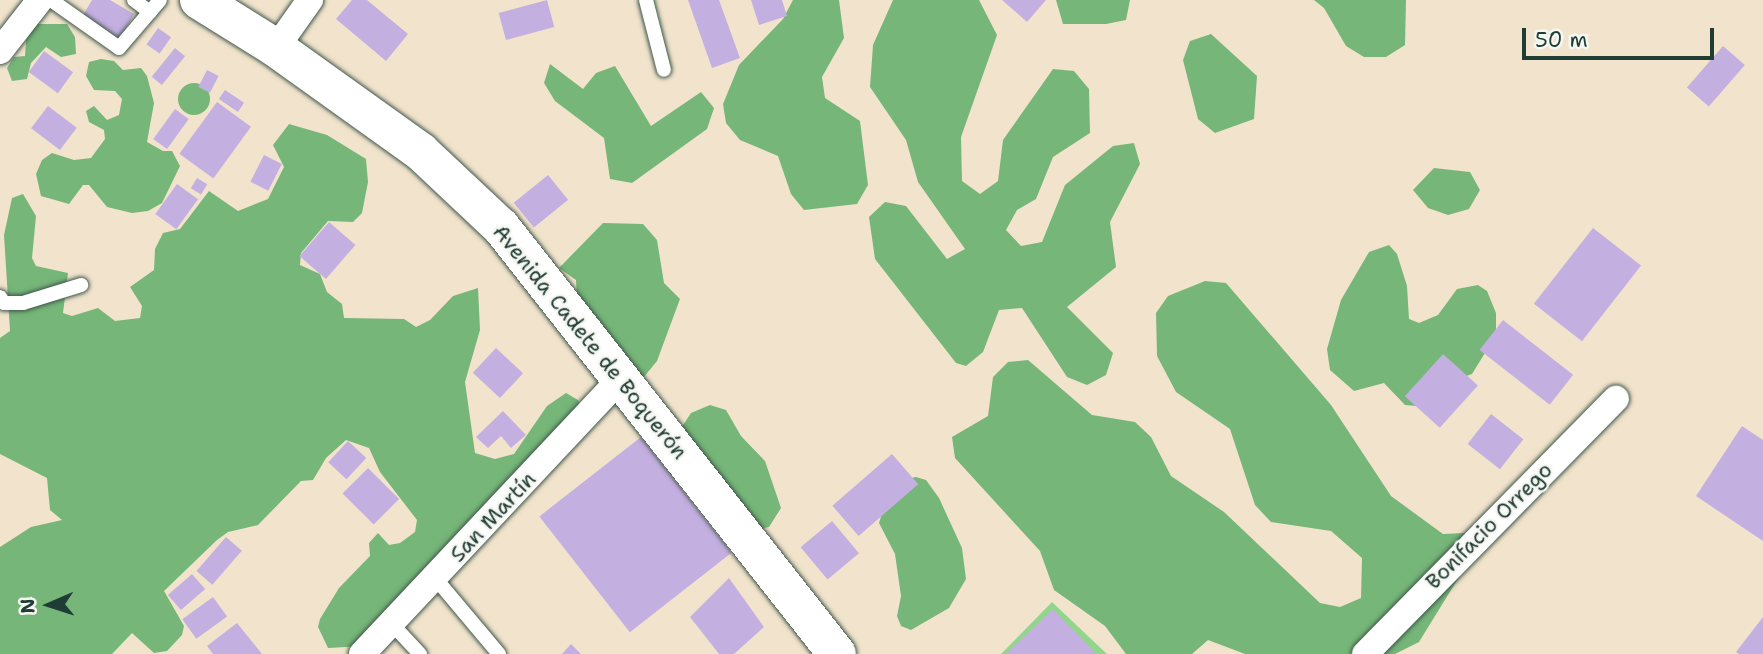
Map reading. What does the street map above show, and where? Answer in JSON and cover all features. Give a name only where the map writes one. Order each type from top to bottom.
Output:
[{"type":"main road","name":"Avenida Cadete de Boquerón","points":[[199,0],[276,48],[421,152],[502,227],[837,654]]},
{"type":"street","points":[[0,51],[40,0]]},
{"type":"street","points":[[276,48],[310,0]]},
{"type":"street","name":"San Martín","points":[[362,654],[436,579],[621,379]]},
{"type":"street","name":"Bonifacio Orrego","points":[[1373,651],[1616,399]]},
{"type":"lane","points":[[51,0],[119,48],[155,6],[134,0]]},
{"type":"lane","points":[[646,0],[664,70]]},
{"type":"lane","points":[[0,297],[4,303],[23,303],[81,285]]},
{"type":"lane","points":[[436,579],[499,654]]},
{"type":"lane","points":[[392,624],[420,654]]},
{"type":"green space","points":[[793,0],[839,0],[844,38],[822,77],[825,98],[860,121],[868,185],[857,204],[804,210],[791,194],[778,156],[740,140],[726,123],[723,104],[739,65],[783,19]]},
{"type":"green space","points":[[893,0],[979,0],[997,35],[961,137],[962,181],[980,194],[998,181],[1003,140],[1053,69],[1074,71],[1089,89],[1090,133],[1053,157],[1036,199],[1017,210],[1006,230],[1021,246],[1042,242],[1065,185],[1113,146],[1134,143],[1140,164],[1110,222],[1116,267],[1067,307],[1113,353],[1106,375],[1087,385],[1067,377],[1022,308],[999,310],[983,352],[966,366],[956,363],[875,259],[869,217],[885,202],[906,206],[947,259],[965,249],[918,182],[906,140],[870,87],[873,45]]},
{"type":"green space","points":[[1056,0],[1130,0],[1126,20],[1106,24],[1063,24]]},
{"type":"green space","points":[[1314,0],[1406,0],[1405,45],[1386,57],[1364,57],[1346,46],[1324,8]]},
{"type":"green space","points":[[37,24],[67,24],[75,37],[76,54],[61,57],[46,47],[31,63],[27,79],[12,81],[7,68],[14,57],[25,56],[26,40]]},
{"type":"green space","points":[[1211,34],[1257,76],[1254,119],[1215,133],[1198,119],[1183,60],[1190,41]]},
{"type":"green space","points":[[101,59],[114,61],[123,70],[141,68],[147,76],[154,103],[147,142],[163,151],[172,151],[180,166],[162,203],[148,211],[132,213],[107,207],[89,185],[83,185],[69,204],[41,196],[36,174],[42,160],[52,153],[74,160],[91,158],[105,139],[104,130],[89,122],[86,111],[94,106],[107,120],[119,115],[122,99],[115,91],[94,90],[86,76],[89,62]]},
{"type":"green space","points":[[550,64],[583,89],[596,73],[615,66],[651,126],[701,92],[714,108],[707,129],[632,183],[610,179],[604,138],[555,101],[544,83]]},
{"type":"green space","points":[[194,83],[205,88],[210,99],[205,110],[194,115],[183,110],[178,99],[183,88]]},
{"type":"green space","points":[[289,124],[327,135],[366,159],[368,182],[362,213],[353,222],[328,221],[301,253],[300,265],[320,274],[327,292],[342,304],[344,318],[404,319],[416,327],[430,320],[453,296],[478,288],[480,330],[465,382],[475,453],[495,459],[514,454],[547,406],[566,393],[578,400],[581,408],[364,646],[328,648],[318,627],[320,619],[339,588],[370,556],[369,543],[378,533],[389,545],[400,543],[415,532],[417,520],[380,472],[369,448],[346,440],[326,458],[313,480],[301,481],[258,525],[228,532],[217,540],[164,591],[184,626],[182,635],[167,651],[154,653],[132,633],[112,654],[0,654],[0,547],[31,527],[62,520],[50,510],[47,478],[0,454],[0,338],[10,331],[4,235],[12,198],[23,194],[36,216],[32,258],[36,266],[68,273],[63,313],[72,316],[98,308],[115,321],[140,318],[142,306],[130,287],[154,270],[155,249],[163,233],[180,229],[209,191],[238,211],[268,199],[284,167],[273,145]]},
{"type":"green space","points":[[1434,168],[1470,172],[1480,190],[1469,209],[1448,215],[1428,208],[1413,190]]},
{"type":"green space","points":[[603,223],[643,224],[657,240],[664,283],[680,299],[657,361],[643,378],[579,336],[576,280],[559,268]]},
{"type":"green space","points":[[1389,245],[1397,254],[1407,286],[1409,319],[1419,323],[1438,315],[1457,289],[1478,285],[1487,291],[1496,313],[1496,335],[1472,374],[1442,385],[1417,406],[1405,405],[1384,383],[1354,391],[1330,370],[1327,349],[1341,300],[1369,252]]},
{"type":"green space","points":[[1205,281],[1226,283],[1331,405],[1391,496],[1443,534],[1465,533],[1475,551],[1419,642],[1395,654],[1245,654],[1208,640],[1192,654],[1126,654],[1105,626],[1054,590],[1040,551],[955,458],[952,437],[988,416],[993,377],[1008,362],[1028,360],[1092,415],[1135,422],[1151,437],[1171,476],[1224,512],[1320,603],[1340,607],[1361,598],[1362,558],[1331,531],[1271,522],[1255,505],[1230,429],[1176,392],[1157,356],[1156,313],[1168,296]]},
{"type":"green space","points":[[710,405],[726,410],[741,436],[765,461],[781,508],[769,527],[759,529],[679,431],[691,413]]},
{"type":"green space","points":[[916,477],[926,480],[939,498],[962,548],[966,579],[949,608],[911,630],[901,626],[897,616],[901,596],[895,554],[879,523],[885,504],[906,479]]},
{"type":"green space","points":[[1052,602],[1107,654],[1001,654]]},
{"type":"building","points":[[92,0],[110,0],[134,14],[120,39],[82,17]]},
{"type":"building","points":[[352,0],[367,0],[408,34],[386,61],[336,19]]},
{"type":"building","points":[[547,0],[554,27],[506,40],[499,13]]},
{"type":"building","points":[[688,0],[719,0],[740,58],[712,68]]},
{"type":"building","points":[[751,0],[782,0],[787,16],[759,25]]},
{"type":"building","points":[[1002,0],[1046,0],[1027,22]]},
{"type":"building","points":[[158,28],[171,37],[160,54],[147,44]]},
{"type":"building","points":[[1723,46],[1745,65],[1709,107],[1687,88]]},
{"type":"building","points":[[175,48],[185,56],[162,85],[152,77]]},
{"type":"building","points":[[44,51],[73,72],[58,93],[29,72]]},
{"type":"building","points":[[207,70],[219,76],[210,93],[198,87]]},
{"type":"building","points":[[225,90],[244,103],[238,112],[219,99]]},
{"type":"building","points":[[217,102],[251,127],[213,178],[179,154]]},
{"type":"building","points":[[48,106],[77,128],[60,150],[31,128]]},
{"type":"building","points":[[175,109],[189,119],[167,149],[153,139]]},
{"type":"building","points":[[264,155],[282,164],[268,191],[250,182]]},
{"type":"building","points":[[548,175],[568,200],[534,228],[514,203]]},
{"type":"building","points":[[197,178],[207,184],[201,194],[191,188]]},
{"type":"building","points":[[177,184],[198,199],[176,229],[155,214]]},
{"type":"building","points":[[329,222],[355,245],[326,279],[299,256]]},
{"type":"building","points":[[1593,228],[1641,266],[1582,341],[1534,304]]},
{"type":"building","points":[[1503,320],[1573,375],[1550,405],[1480,350]]},
{"type":"building","points":[[496,348],[523,373],[500,398],[473,373]]},
{"type":"building","points":[[1443,354],[1478,385],[1440,428],[1405,396]]},
{"type":"building","points":[[503,411],[526,435],[511,448],[501,436],[488,448],[476,437]]},
{"type":"building","points":[[1491,414],[1523,439],[1500,469],[1468,444]]},
{"type":"building","points":[[1742,426],[1763,440],[1763,541],[1696,496]]},
{"type":"building","points":[[641,437],[732,553],[630,632],[539,516]]},
{"type":"building","points":[[348,441],[366,458],[347,479],[328,462]]},
{"type":"building","points":[[892,454],[918,484],[859,536],[832,506]]},
{"type":"building","points":[[368,468],[399,499],[374,525],[343,493]]},
{"type":"building","points":[[832,521],[859,553],[828,580],[801,547]]},
{"type":"building","points":[[226,537],[242,551],[212,585],[196,571]]},
{"type":"building","points":[[192,574],[205,589],[181,610],[168,595]]},
{"type":"building","points":[[729,578],[764,627],[734,654],[719,654],[690,617]]},
{"type":"building","points":[[213,597],[227,616],[196,639],[182,619]]},
{"type":"building","points":[[1053,609],[1096,654],[1006,654]]},
{"type":"building","points":[[1763,617],[1763,654],[1736,652]]},
{"type":"building","points":[[237,623],[262,654],[213,654],[207,646]]},
{"type":"building","points":[[571,644],[581,654],[562,654]]}]
